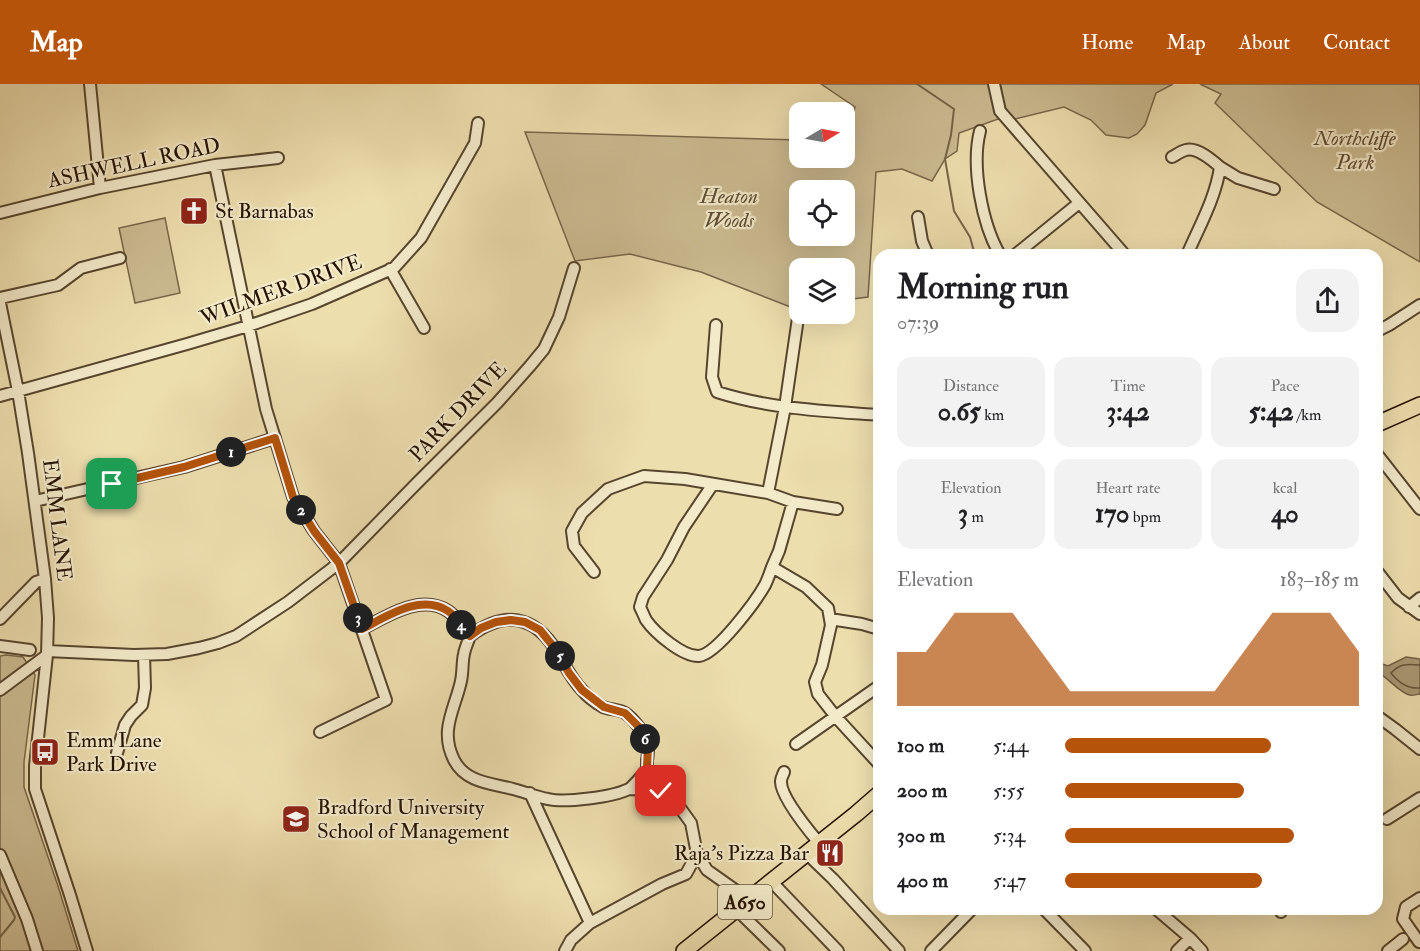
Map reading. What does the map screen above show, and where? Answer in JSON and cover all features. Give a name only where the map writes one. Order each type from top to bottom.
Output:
[{"type":"highway","points":[[1383,421],[1420,405]]},
{"type":"highway","name":"A650","points":[[684,951],[873,799]]},
{"type":"street","points":[[90,84],[100,188]]},
{"type":"street","points":[[994,84],[1000,111],[1120,249]]},
{"type":"street","name":"WILMER DRIVE","points":[[0,396],[248,326],[312,304],[394,268],[421,238],[475,143],[478,123]]},
{"type":"street","points":[[980,131],[977,156],[981,202],[997,249]]},
{"type":"street","points":[[1172,157],[1187,149],[1195,151],[1238,178],[1274,189]]},
{"type":"street","name":"ASHWELL ROAD","points":[[0,213],[100,188],[215,165],[278,158]]},
{"type":"street","points":[[215,165],[266,409],[293,497],[314,531],[339,563],[386,700],[320,732]]},
{"type":"street","points":[[1190,249],[1210,202],[1220,167]]},
{"type":"street","points":[[1022,249],[1079,203]]},
{"type":"street","points":[[918,217],[925,249]]},
{"type":"street","points":[[0,298],[58,285],[81,268],[120,258]]},
{"type":"street","name":"PARK DRIVE","points":[[47,653],[144,655],[167,654],[199,648],[236,636],[288,602],[339,563],[497,403],[544,349],[559,316],[574,268]]},
{"type":"street","points":[[390,270],[424,328]]},
{"type":"street","name":"EMM LANE","points":[[0,303],[18,391],[35,501],[48,618],[44,697],[35,766],[35,789],[87,951]]},
{"type":"street","points":[[1383,329],[1420,304]]},
{"type":"street","points":[[768,493],[785,407],[797,324]]},
{"type":"street","points":[[716,325],[712,377],[717,392],[739,399],[785,407],[873,414]]},
{"type":"street","points":[[35,501],[184,467],[275,438]]},
{"type":"street","points":[[1383,462],[1420,508]]},
{"type":"street","points":[[594,572],[574,546],[572,531],[582,513],[608,489],[644,476],[685,479],[768,493],[793,502],[837,510]]},
{"type":"street","points":[[713,484],[684,527],[640,607],[647,621],[668,642],[687,653],[700,656],[713,650],[729,634],[766,584],[779,551],[793,502]]},
{"type":"street","points":[[772,567],[806,587],[828,608],[831,625],[822,664],[815,682],[818,694],[873,757]]},
{"type":"street","points":[[0,619],[36,582],[45,579]]},
{"type":"street","points":[[1383,579],[1398,598],[1420,614]]},
{"type":"street","points":[[1409,607],[1420,598]]},
{"type":"street","points":[[362,629],[404,608],[423,604],[448,611],[470,636]]},
{"type":"street","points":[[830,619],[873,628]]},
{"type":"street","points":[[661,791],[630,789],[577,800],[549,800],[468,777],[454,759],[449,740],[449,718],[459,688],[464,653],[470,636],[481,628],[496,622],[511,620],[525,622],[540,630],[557,651],[582,690],[604,707],[625,713],[639,727],[648,745],[647,768],[661,791],[678,805],[691,823],[697,854],[707,870],[748,899]]},
{"type":"street","points":[[0,646],[30,650]]},
{"type":"street","points":[[0,690],[47,653]]},
{"type":"street","points":[[117,753],[125,725],[142,705],[145,688],[144,655]]},
{"type":"street","points":[[796,744],[873,690]]},
{"type":"street","points":[[1383,720],[1420,749]]},
{"type":"street","points":[[630,789],[647,768]]},
{"type":"street","points":[[784,772],[781,779],[782,788],[800,818],[819,843]]},
{"type":"street","points":[[530,793],[590,923]]},
{"type":"street","points":[[1388,819],[1420,798]]},
{"type":"street","points":[[806,853],[899,951]]},
{"type":"street","points":[[686,874],[697,854]]},
{"type":"street","points":[[0,855],[27,919],[37,951]]},
{"type":"street","points":[[565,951],[571,940],[590,923],[662,884],[686,874],[707,870]]},
{"type":"street","points":[[771,881],[838,951]]},
{"type":"street","points":[[1419,942],[1403,919],[1406,907],[1420,897]]},
{"type":"street","points":[[736,909],[779,951]]},
{"type":"street","points":[[931,951],[966,915]]},
{"type":"street","points":[[1050,915],[1084,951]]},
{"type":"street","points":[[1163,915],[1202,951]]},
{"type":"street","points":[[1177,951],[1190,938]]},
{"type":"street","points":[[1388,951],[1403,939]]},
{"type":"green space","name":"Heaton Woods","points":[[821,84],[1173,84],[1156,93],[1145,125],[1137,134],[1129,138],[1106,135],[1091,120],[1064,107],[1015,119],[998,119],[959,133],[957,151],[945,159],[932,181],[902,169],[876,172],[868,297],[855,299],[855,258],[789,258],[789,306],[701,272],[630,254],[575,261],[525,132],[789,140],[789,168],[855,168],[855,102],[848,102]]},
{"type":"green space","name":"Northcliffe Park","points":[[1200,84],[1420,84],[1420,262],[1317,202],[1215,103],[1221,94]]},
{"type":"green space","points":[[165,218],[180,293],[135,303],[119,228]]},
{"type":"green space","points":[[0,656],[23,657],[35,675],[24,762],[24,787],[78,951],[0,951]]},
{"type":"water","points":[[1406,657],[1420,659],[1420,694],[1406,694],[1383,676],[1383,664],[1388,666]]},
{"type":"waterway","points":[[917,84],[954,109],[945,159],[954,211],[970,237],[973,249]]},
{"type":"waterway","points":[[0,888],[15,917],[0,937]]},
{"type":"place","name":"St Barnabas","points":[[194,211]]},
{"type":"place","name":"Emm Lane Park Drive","points":[[45,752]]},
{"type":"place","name":"Bradford University School of Management","points":[[296,819]]},
{"type":"place","name":"Raja's Pizza Bar","points":[[830,853]]},
{"type":"route","points":[[112,484],[184,467],[275,438],[293,497],[314,531],[339,563],[362,629],[404,608],[423,604],[448,611],[470,636],[481,628],[496,622],[511,620],[525,622],[540,630],[557,651],[582,690],[604,707],[625,713],[639,727],[648,745],[647,768],[661,791]]}]
